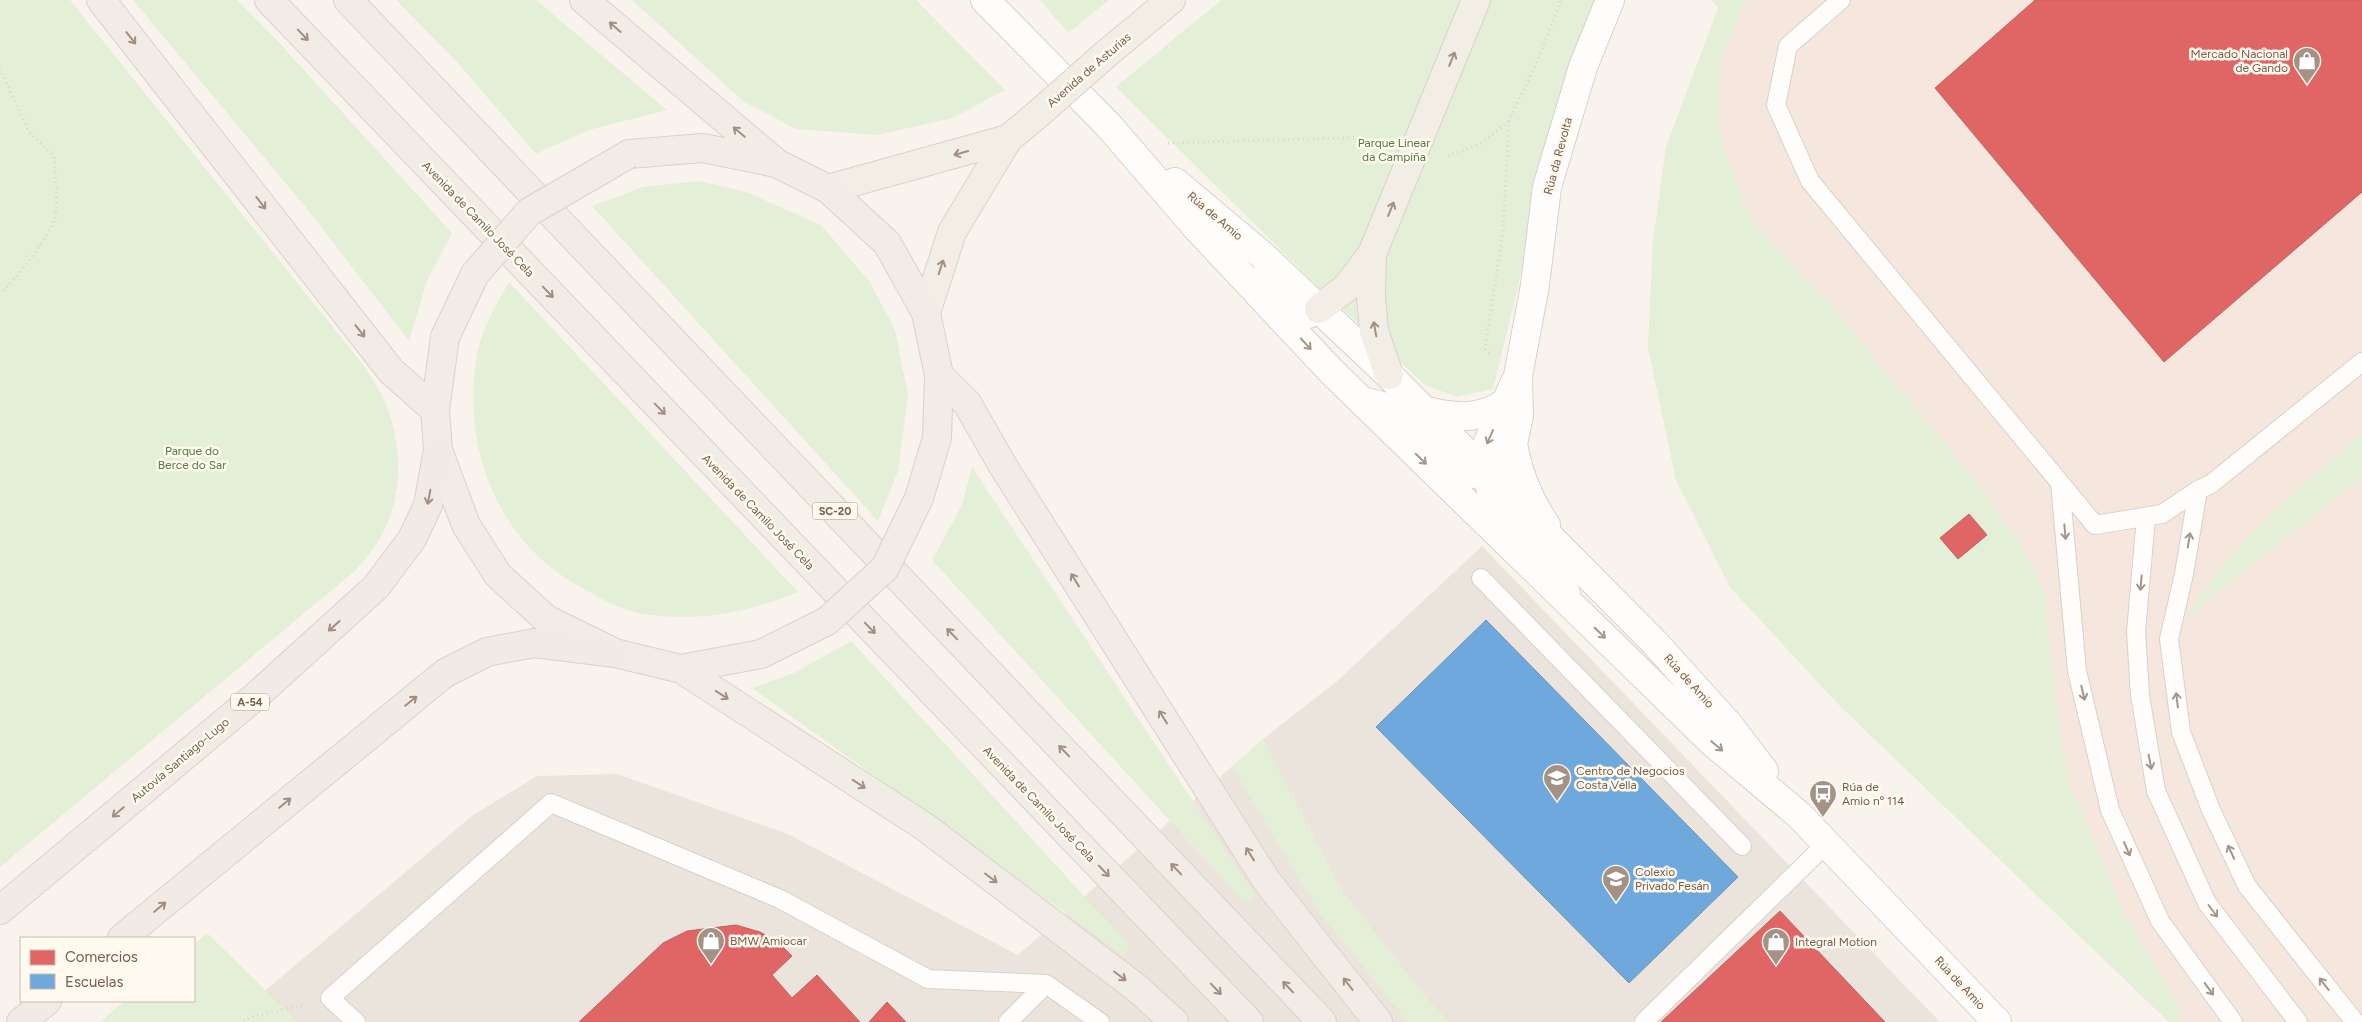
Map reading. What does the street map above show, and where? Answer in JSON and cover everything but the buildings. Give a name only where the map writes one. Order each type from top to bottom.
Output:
[{"type":"highway","points":[[101,0],[391,371],[434,410]]},
{"type":"highway","name":"Avenida de Camilo José Cela","points":[[269,0],[1248,1022]]},
{"type":"highway","name":"SC-20","points":[[348,0],[1322,1022]]},
{"type":"highway","points":[[584,0],[776,163],[828,189],[887,244],[926,314],[939,376],[937,438],[919,498],[885,568],[828,621],[761,654],[682,669]]},
{"type":"highway","points":[[615,653],[546,618],[498,575],[466,524],[438,450],[434,410],[445,337],[475,274],[529,212],[629,154],[703,148],[776,163]]},
{"type":"highway","points":[[939,376],[967,403],[1003,466],[1266,880],[1378,1022]]},
{"type":"highway","name":"Autovía Santiago-Lugo","points":[[0,910],[256,696],[376,587],[412,539],[428,505],[438,450]]},
{"type":"highway","points":[[123,937],[445,673],[487,652],[534,644],[615,653],[682,669],[926,828],[1138,989],[1174,1022]]},
{"type":"highway","points":[[22,1022],[46,1002]]},
{"type":"main road","name":"Avenida de Asturias","points":[[1008,139],[1171,0]]},
{"type":"main road","points":[[1319,309],[1347,287],[1372,254],[1476,0]]},
{"type":"main road","points":[[828,189],[1008,139]]},
{"type":"main road","points":[[926,314],[952,232],[1008,139]]},
{"type":"main road","points":[[1372,254],[1371,296],[1374,331],[1389,375]]},
{"type":"street","name":"Rúa de Amio","points":[[985,0],[1109,126],[1209,240],[1362,401],[1712,742],[1798,815],[1827,843],[1997,1022]]},
{"type":"street","name":"Rúa da Revolta","points":[[1518,376],[1483,452],[1485,472],[1494,468],[1513,443],[1519,416],[1518,376],[1536,285],[1548,187],[1583,67],[1610,0]]},
{"type":"street","name":"Rúa de Amio","points":[[1109,126],[1262,255],[1389,375],[1655,644],[1729,725],[1798,815]]},
{"type":"street","name":"Rúa de Amio","points":[[1209,240],[1245,261],[1296,312],[1308,314],[1319,309]]},
{"type":"street","points":[[1362,401],[1393,409],[1424,432],[1458,466],[1470,474],[1485,472]]},
{"type":"street","points":[[1423,410],[1453,417],[1475,416],[1495,410],[1506,402]]},
{"type":"street","name":"Rúa de Amio","points":[[1513,443],[1524,487],[1532,504],[1569,557]]},
{"type":"street","name":"Rúa de Amio","points":[[1485,472],[1496,504],[1541,553],[1577,611]]},
{"type":"lane","points":[[1841,0],[1788,46],[1776,105],[1810,181],[2095,525],[2162,514],[2198,490],[2211,484],[2362,362]]},
{"type":"lane","points":[[2060,483],[2078,671],[2110,810],[2160,921],[2232,1022]]},
{"type":"lane","points":[[2198,490],[2184,574],[2169,639],[2181,732],[2211,810],[2247,886],[2355,1022]]},
{"type":"lane","points":[[2146,517],[2136,632],[2140,695],[2156,791],[2207,903],[2298,1022]]},
{"type":"lane","points":[[1481,578],[1742,846]]},
{"type":"lane","points":[[356,1022],[330,998],[551,803],[780,899],[928,979],[1046,984],[1100,1022]]},
{"type":"lane","points":[[1644,1022],[1827,843]]},
{"type":"lane","points":[[1008,1022],[1046,984]]},
{"type":"path","points":[[1518,376],[1485,350],[1503,231],[1509,120],[1537,62],[1561,0]]},
{"type":"path","points":[[0,69],[29,132],[54,156],[56,185],[54,218],[35,251],[8,287],[0,293]]},
{"type":"path","points":[[1444,157],[1482,143],[1509,120]]},
{"type":"path","points":[[1165,143],[1358,138],[1390,145]]},
{"type":"path","points":[[244,1022],[250,1017],[330,998]]},
{"type":"shaded area","points":[[1723,0],[2362,0],[2362,1022],[2169,1022],[1839,705],[1730,587],[1676,480],[1648,347],[1653,242],[1666,147]]},
{"type":"shaded area","points":[[1482,546],[1940,1022],[228,1022],[473,815],[537,776],[617,774],[788,834],[1018,955],[1263,739],[1337,681]]},
{"type":"green space","name":"Parque do Berce do Sar","points":[[0,0],[70,0],[365,367],[385,402],[392,424],[396,440],[398,474],[393,508],[387,524],[377,544],[356,570],[0,867]]},
{"type":"green space","points":[[133,0],[237,0],[273,36],[452,233],[427,281],[409,341],[308,210]]},
{"type":"green space","points":[[396,0],[536,0],[667,110],[589,130],[536,154],[455,60]]},
{"type":"green space","points":[[632,0],[916,0],[1005,90],[953,118],[877,135],[796,129],[743,101]]},
{"type":"green space","points":[[1040,0],[1109,0],[1068,33]]},
{"type":"green space","name":"Parque Linear da Campiña","points":[[1221,0],[1595,0],[1551,131],[1517,291],[1493,389],[1457,397],[1425,385],[1310,279],[1116,87]]},
{"type":"green space","points":[[1711,0],[1746,0],[1721,58],[1716,115],[1727,157],[1752,221],[1829,303],[1970,473],[2017,538],[2046,594],[2047,628],[2061,741],[2071,786],[2125,915],[2176,1000],[2182,1022],[2169,1022],[1839,705],[1730,587],[1676,480],[1648,347],[1653,242],[1666,147],[1718,8]]},
{"type":"green space","points":[[699,181],[746,192],[821,225],[870,282],[895,330],[908,395],[898,471],[878,521],[592,206],[643,187]]},
{"type":"green space","points":[[509,282],[798,592],[761,605],[722,614],[683,617],[643,614],[617,606],[577,585],[549,566],[525,542],[506,516],[491,486],[480,455],[474,422],[473,389],[479,345],[490,317]]},
{"type":"green space","points":[[2362,433],[2362,477],[2185,619],[2222,567],[2244,542],[2289,497]]},
{"type":"green space","points":[[972,467],[1255,895],[1244,902],[932,560],[962,505]]},
{"type":"green space","points":[[851,641],[1129,945],[1125,956],[752,688],[794,673]]},
{"type":"green space","points":[[1263,739],[1339,886],[1427,999],[1450,1022],[1408,1022],[1319,912],[1232,767]]},
{"type":"green space","points":[[207,933],[298,1022],[100,1022],[124,1002],[195,1002],[195,943]]},
{"type":"place","name":"Mercado Nacional de Gando","points":[[2307,85]]},
{"type":"place","name":"Centro de Negocios Costa Vella","points":[[1557,802]]},
{"type":"place","name":"Rúa de Amio nº 114","points":[[1823,818]]},
{"type":"place","name":"Colexio Privado Fesán","points":[[1616,903]]},
{"type":"place","name":"BMW Amiocar","points":[[711,965]]},
{"type":"place","name":"Integral Motion","points":[[1776,966]]}]
